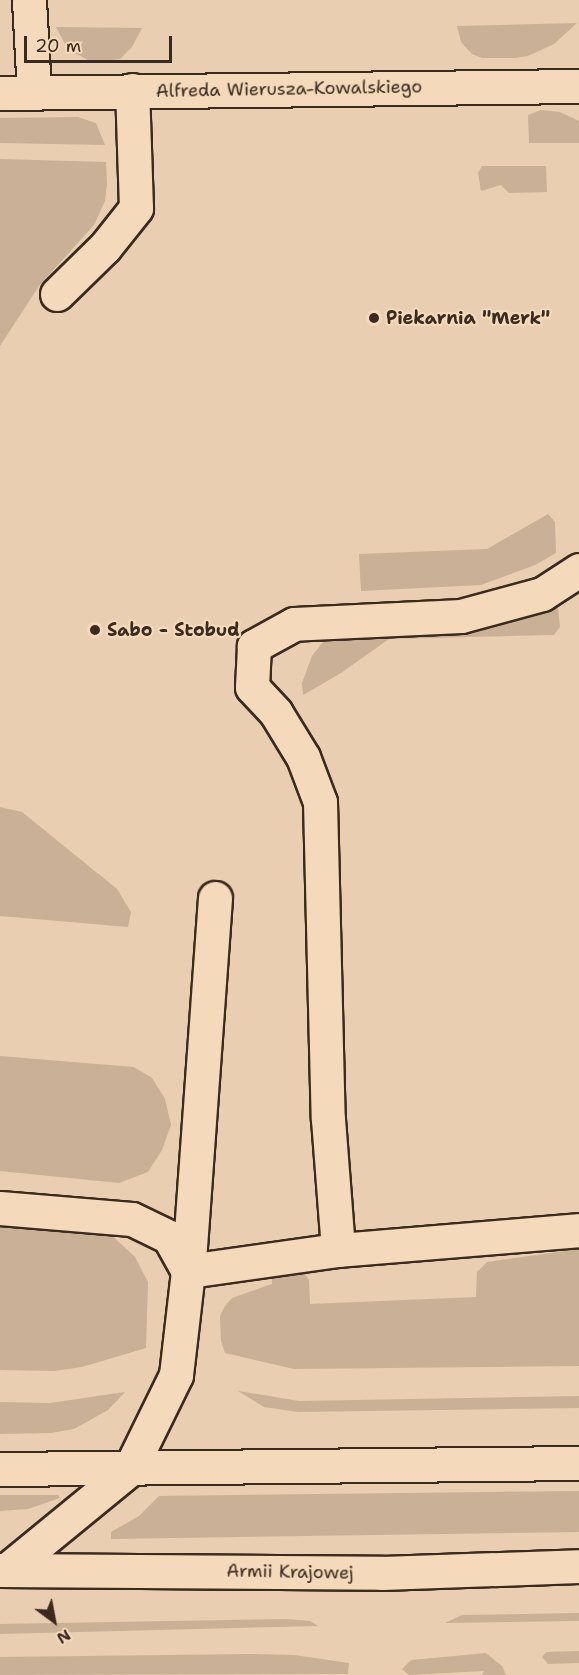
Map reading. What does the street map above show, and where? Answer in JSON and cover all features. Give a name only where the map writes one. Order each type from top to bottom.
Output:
[{"type":"street","points":[[29,0],[34,93]]},
{"type":"street","name":"Alfreda Wierusza-Kowalskiego","points":[[0,93],[579,86]]},
{"type":"street","points":[[57,294],[105,246],[136,208],[132,90]]},
{"type":"street","points":[[338,1250],[328,1119],[320,802],[303,757],[276,713],[252,687],[254,646],[294,624],[461,616],[542,594],[579,570]]},
{"type":"street","points":[[4,1570],[130,1469],[176,1375],[188,1271],[215,898]]},
{"type":"street","points":[[0,1208],[132,1219],[169,1237],[188,1271]]},
{"type":"street","points":[[188,1271],[338,1250],[579,1230]]},
{"type":"street","points":[[0,1469],[579,1463]]},
{"type":"street","name":"Armii Krajowej","points":[[4,1570],[382,1573],[579,1566]]},
{"type":"shaded area","points":[[577,23],[554,44],[528,56],[515,58],[482,58],[472,54],[461,42],[457,26]]},
{"type":"shaded area","points":[[56,27],[142,28],[132,47],[120,59],[99,62],[88,60],[73,52],[66,46]]},
{"type":"shaded area","points":[[541,110],[560,112],[579,121],[579,143],[529,143],[528,115]]},
{"type":"shaded area","points":[[78,117],[96,123],[105,145],[0,143],[0,118]]},
{"type":"shaded area","points":[[0,159],[106,162],[107,183],[105,201],[94,225],[39,286],[0,346]]},
{"type":"shaded area","points":[[482,166],[546,166],[547,192],[509,193],[501,185],[481,191],[478,173]]},
{"type":"shaded area","points":[[548,514],[555,522],[556,553],[535,565],[481,585],[361,591],[359,554],[487,549]]},
{"type":"shaded area","points":[[557,598],[560,627],[554,635],[389,639],[341,673],[303,695],[302,683],[312,656],[327,637]]},
{"type":"shaded area","points":[[0,807],[22,812],[117,889],[131,912],[128,927],[0,916]]},
{"type":"shaded area","points":[[0,1056],[134,1067],[152,1078],[165,1099],[171,1125],[162,1150],[148,1172],[119,1183],[0,1171]]},
{"type":"shaded area","points":[[0,1215],[107,1231],[135,1257],[148,1282],[146,1348],[82,1367],[54,1371],[0,1370]]},
{"type":"shaded area","points":[[579,1249],[579,1366],[294,1369],[225,1353],[221,1341],[220,1316],[225,1306],[232,1298],[272,1284],[272,1270],[298,1268],[304,1273],[309,1280],[310,1304],[476,1297],[477,1272],[487,1262]]},
{"type":"shaded area","points":[[238,1391],[299,1401],[579,1396],[579,1408],[298,1412],[264,1407]]},
{"type":"shaded area","points":[[125,1392],[108,1410],[74,1429],[51,1433],[0,1434],[0,1402],[50,1403]]},
{"type":"shaded area","points":[[579,1491],[579,1532],[111,1539],[111,1532],[139,1516],[159,1496]]},
{"type":"shaded area","points":[[0,1495],[58,1495],[60,1498],[28,1509],[0,1511]]},
{"type":"shaded area","points":[[579,1613],[579,1621],[445,1623],[462,1615]]},
{"type":"shaded area","points":[[287,1619],[310,1621],[318,1626],[0,1634],[0,1624]]},
{"type":"shaded area","points":[[579,1651],[579,1663],[548,1664],[542,1657],[546,1652]]},
{"type":"shaded area","points":[[486,1653],[502,1666],[506,1675],[482,1675],[484,1671],[409,1675],[402,1669],[411,1660]]},
{"type":"shaded area","points":[[294,1655],[349,1663],[348,1674],[0,1675],[0,1657]]},
{"type":"place","name":"Piekarnia \"Merk\"","points":[[374,318]]},
{"type":"place","name":"Sabo - Stobud","points":[[95,630]]}]
